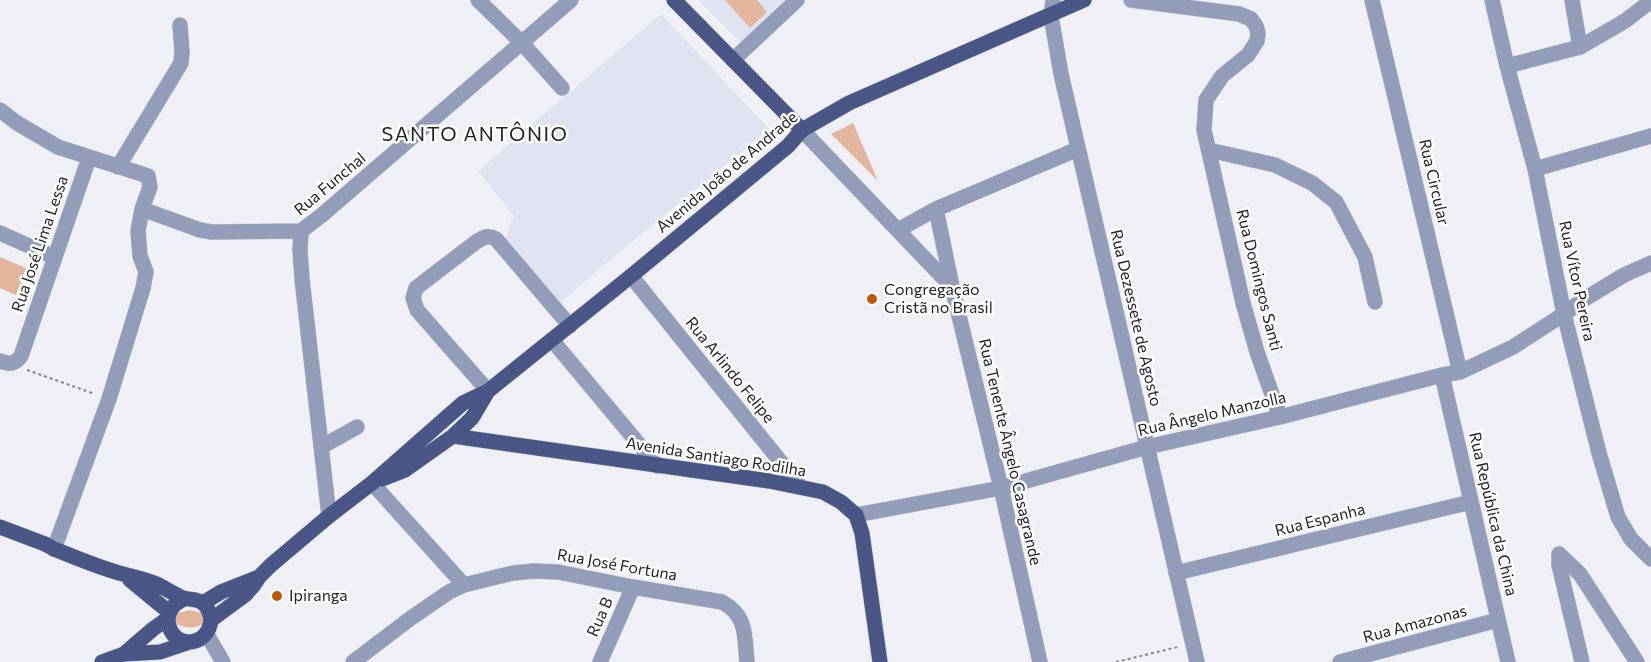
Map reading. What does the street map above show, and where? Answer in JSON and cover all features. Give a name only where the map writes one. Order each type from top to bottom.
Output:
[{"type":"main road","points":[[674,0],[802,130]]},
{"type":"main road","name":"Avenida João de Andrade","points":[[209,626],[250,590],[259,577],[329,516],[372,483],[463,403],[483,394],[570,326],[788,146],[802,130],[849,103],[1084,0]]},
{"type":"main road","name":"Avenida João de Andrade","points":[[372,483],[405,470],[453,436],[472,418],[483,394]]},
{"type":"main road","points":[[472,418],[473,427],[484,441]]},
{"type":"main road","name":"Avenida Santiago Rodilha","points":[[453,436],[801,487],[823,492],[841,502],[856,515]]},
{"type":"main road","points":[[856,515],[862,533],[880,662]]},
{"type":"main road","points":[[0,527],[122,574],[156,584],[184,599]]},
{"type":"main road","points":[[122,574],[168,616],[172,633],[177,638],[190,642]]},
{"type":"main road","name":"Avenida João de Andrade","points":[[203,603],[221,592],[259,577]]},
{"type":"main road","points":[[102,662],[124,654],[160,652],[197,640],[209,626],[209,610],[197,600],[178,601],[172,606],[168,616],[124,654]]},
{"type":"street","points":[[478,0],[522,43],[562,88]]},
{"type":"street","name":"Rua Funchal","points":[[329,516],[302,279],[301,231],[571,0]]},
{"type":"street","points":[[733,60],[797,0]]},
{"type":"street","points":[[1050,16],[1053,0]]},
{"type":"street","name":"Rua Domingos Santi","points":[[1131,0],[1239,14],[1251,19],[1256,26],[1257,41],[1248,55],[1222,76],[1206,99],[1204,130],[1243,303],[1257,352],[1280,417]]},
{"type":"street","name":"Rua Circular","points":[[1372,0],[1460,372]]},
{"type":"street","name":"Rua Vítor Pereira","points":[[1492,0],[1535,169],[1564,314],[1599,453],[1618,517],[1631,539],[1651,559]]},
{"type":"street","points":[[1572,0],[1581,47]]},
{"type":"street","points":[[1507,66],[1581,47],[1625,21],[1651,1]]},
{"type":"street","name":"Rua Dezessete de Agosto","points":[[1050,16],[1078,149],[1197,662]]},
{"type":"street","points":[[118,167],[181,63],[180,25]]},
{"type":"street","points":[[2,116],[58,147],[148,176],[150,182],[138,231],[140,256],[146,272],[143,288],[109,399],[54,549]]},
{"type":"street","name":"Rua Tenente Ângelo Casagrande","points":[[802,130],[952,287],[1040,662]]},
{"type":"street","points":[[1535,169],[1651,136]]},
{"type":"street","points":[[898,230],[936,209],[1078,149]]},
{"type":"street","points":[[1209,150],[1275,165],[1312,183],[1336,202],[1365,257],[1375,302]]},
{"type":"street","name":"Rua José Lima Lessa","points":[[2,362],[13,364],[21,356],[89,158]]},
{"type":"street","points":[[142,208],[200,230],[212,232],[301,231]]},
{"type":"street","points":[[936,209],[952,287]]},
{"type":"street","points":[[0,233],[54,257]]},
{"type":"street","points":[[483,394],[417,310],[413,298],[416,288],[483,237],[492,236],[570,326]]},
{"type":"street","name":"Rua Ângelo Manzolla","points":[[856,515],[1001,488],[1147,447],[1280,417],[1460,372],[1513,347],[1582,300],[1624,275],[1651,263]]},
{"type":"street","name":"Rua Arlindo Felipe","points":[[631,276],[801,487]]},
{"type":"street","points":[[552,340],[657,466]]},
{"type":"street","name":"Rua República da China","points":[[1442,375],[1508,662]]},
{"type":"street","points":[[321,447],[357,427]]},
{"type":"street","points":[[372,483],[464,585]]},
{"type":"street","name":"Rua Espanha","points":[[1176,573],[1471,502]]},
{"type":"street","points":[[1582,662],[1558,565],[1559,554],[1580,574],[1637,662]]},
{"type":"street","name":"Rua José Fortuna","points":[[353,662],[436,600],[464,585],[534,571],[558,572],[722,602],[734,608],[741,618],[747,662]]},
{"type":"street","name":"Rua B","points":[[600,662],[633,587]]},
{"type":"street","name":"Rua Amazonas","points":[[1340,662],[1498,620]]},
{"type":"street","points":[[209,626],[223,662]]},
{"type":"path","points":[[2,362],[109,399]]},
{"type":"path","points":[[1116,662],[1193,644]]},
{"type":"shaded area","points":[[698,0],[786,0],[741,43]]},
{"type":"shaded area","points":[[725,0],[757,0],[767,12],[750,28]]},
{"type":"shaded area","points":[[661,14],[769,129],[560,303],[505,239],[514,216],[478,171]]},
{"type":"shaded area","points":[[853,123],[878,181],[831,134]]},
{"type":"shaded area","points":[[0,257],[26,268],[16,295],[0,288]]},
{"type":"shaded area","points":[[189,610],[202,613],[207,622],[192,628],[176,624],[176,614]]},
{"type":"place","name":"Congregação Cristã no Brasil","points":[[872,299]]},
{"type":"place","name":"Ipiranga","points":[[277,596]]},
{"type":"district","name":"SANTO ANTÔNIO","points":[[475,134]]}]
